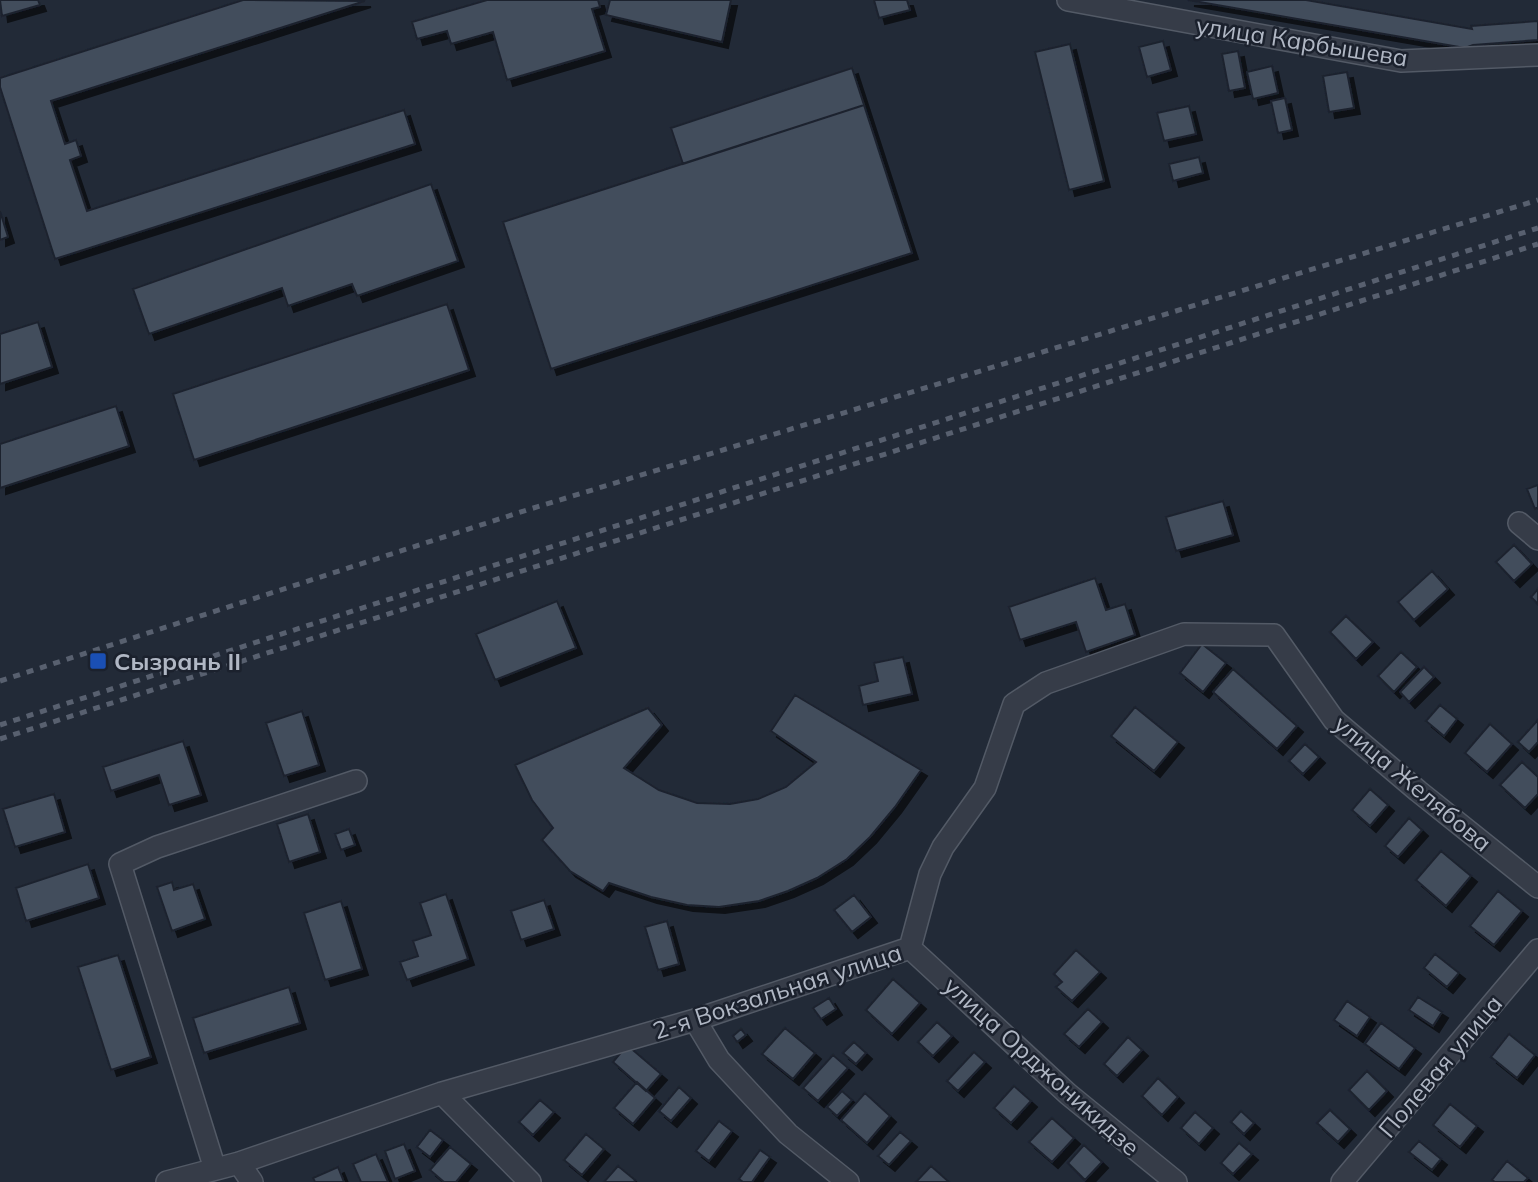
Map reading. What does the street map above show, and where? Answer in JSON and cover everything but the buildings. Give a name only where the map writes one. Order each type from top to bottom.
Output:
[{"type":"street","name":"улица Карбышева","points":[[1069,0],[1401,61],[1538,55]]},
{"type":"street","points":[[1520,523],[1538,539]]},
{"type":"street","name":"2-я Вокзальная улица","points":[[167,1182],[239,1163],[442,1093],[695,1020],[910,948],[930,874],[943,847],[985,788],[1014,704],[1046,683],[1184,634],[1274,635]]},
{"type":"street","name":"улица Желябова","points":[[1274,635],[1334,720],[1538,887]]},
{"type":"street","points":[[215,1169],[120,864],[157,846],[356,781]]},
{"type":"street","name":"улица Орджоникидзе","points":[[910,948],[1068,1094],[1176,1182]]},
{"type":"street","name":"Полевая улица","points":[[1342,1182],[1538,950]]},
{"type":"street","points":[[695,1020],[719,1060],[788,1135],[848,1182]]},
{"type":"street","points":[[442,1093],[530,1182]]},
{"type":"street","points":[[239,1163],[253,1182]]},
{"type":"railway","points":[[0,681],[527,510],[1538,200]]},
{"type":"railway","points":[[0,725],[1538,228]]},
{"type":"railway","points":[[0,739],[1538,244]]},
{"type":"place","name":"Сызрань II","points":[[98,661]]}]
